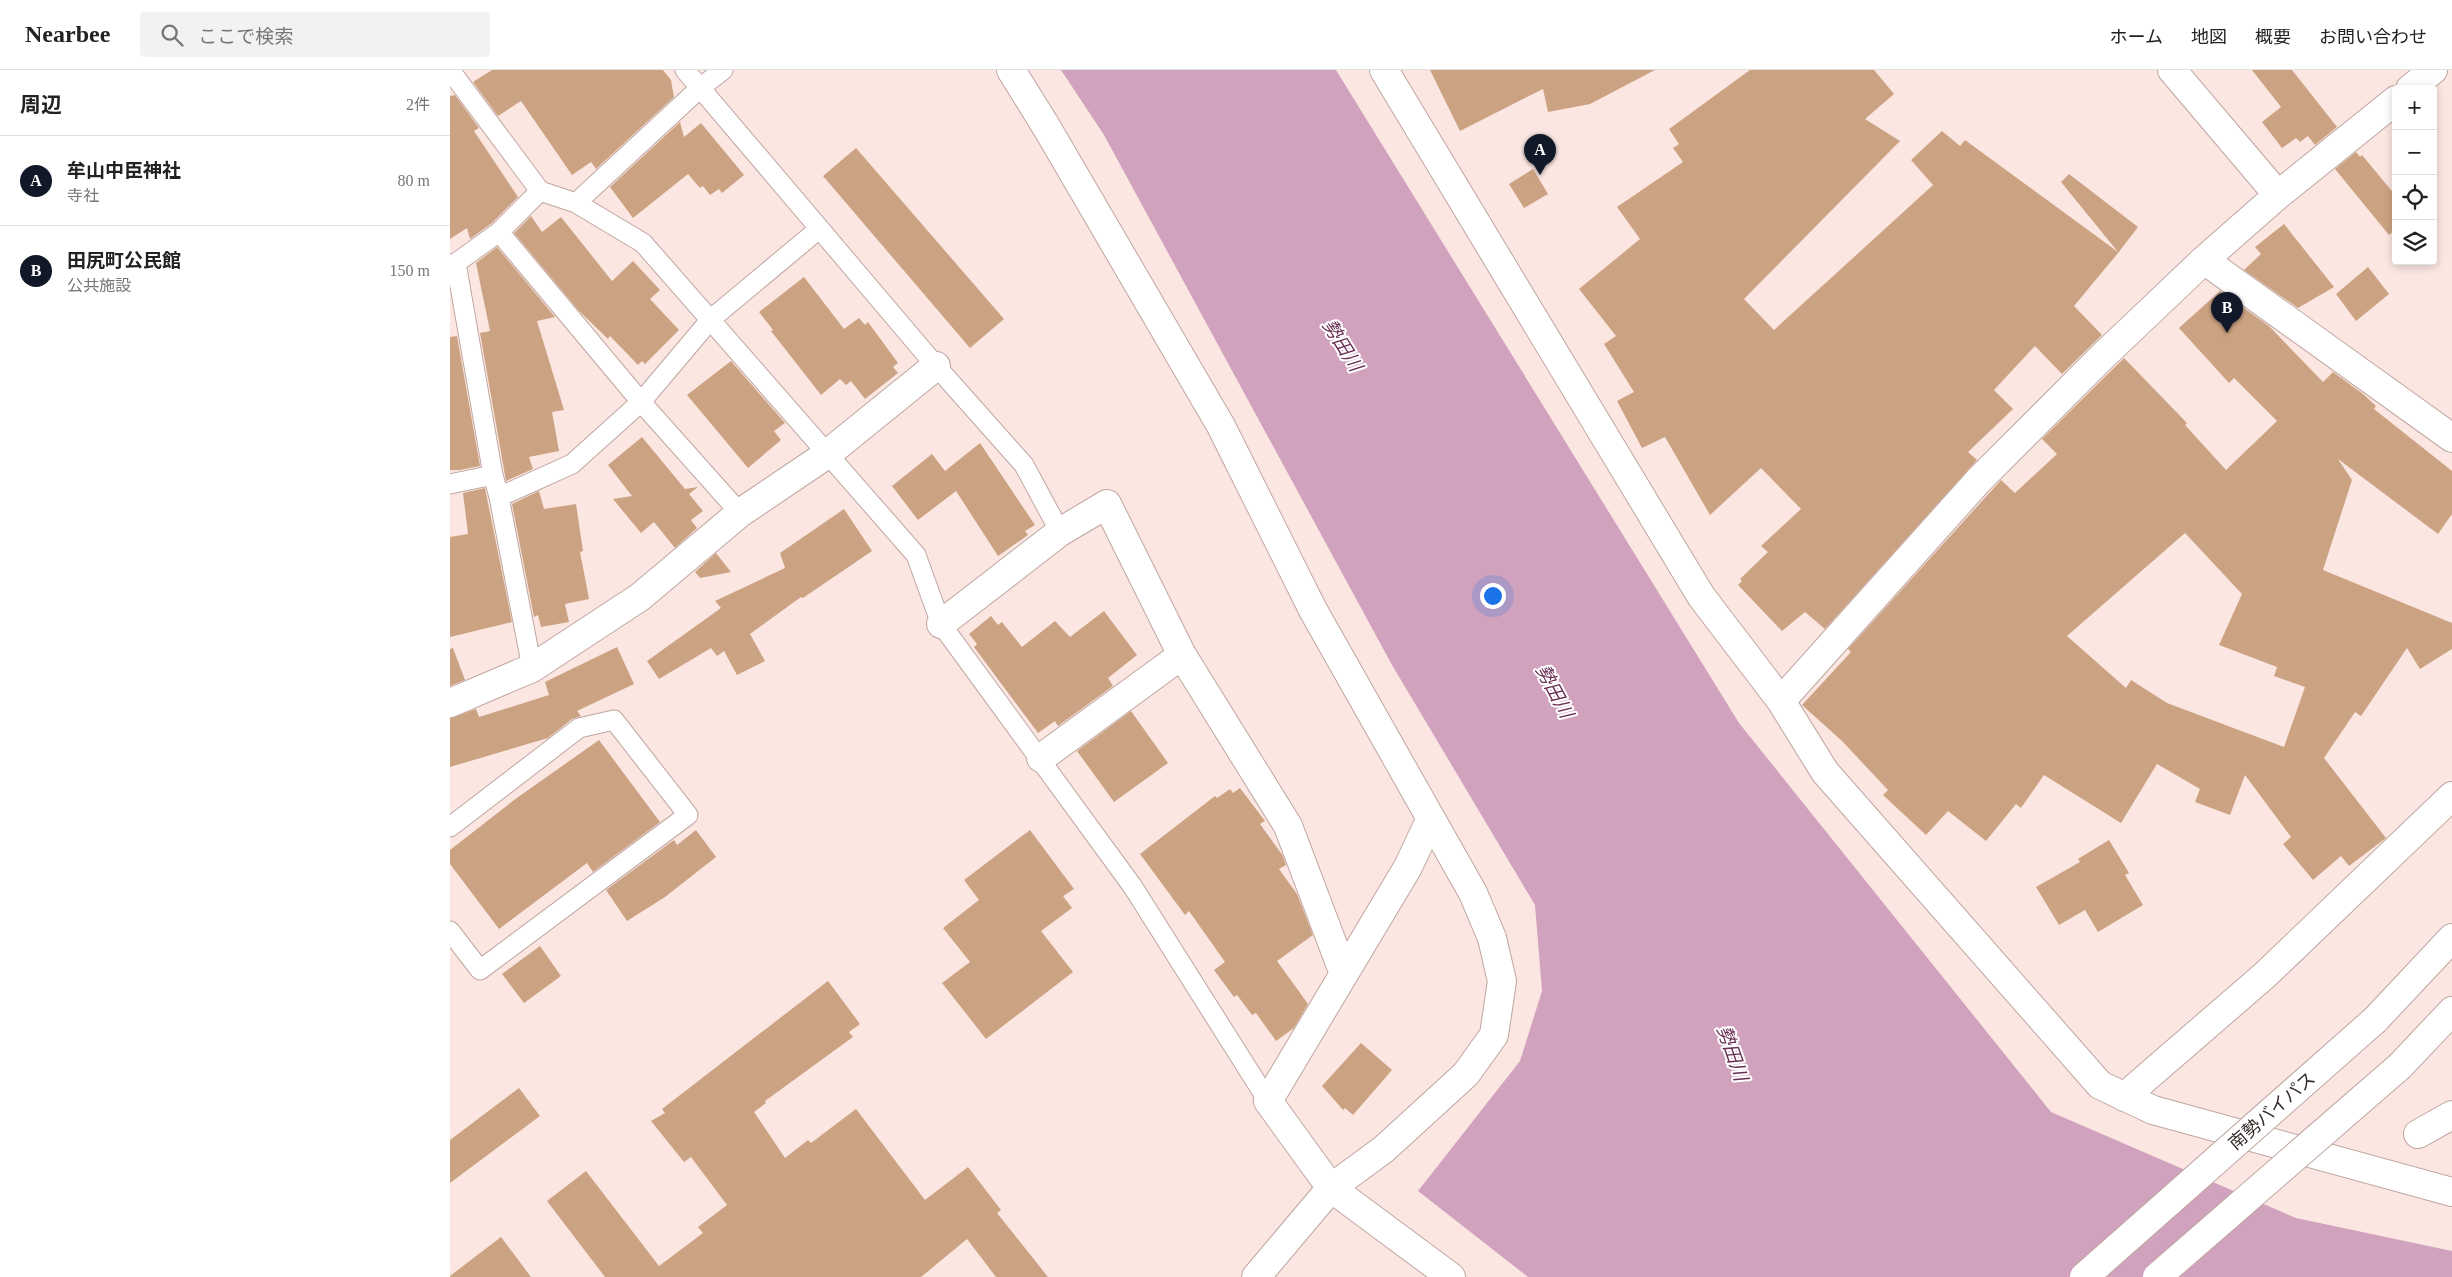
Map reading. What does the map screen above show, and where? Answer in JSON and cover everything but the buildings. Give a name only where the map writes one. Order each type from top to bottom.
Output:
[{"type":"main road","points":[[1011,70],[1048,128],[1221,426],[1313,610],[1430,820],[1473,893],[1492,938],[1502,981],[1494,1035],[1459,1080],[1384,1150],[1330,1188],[1256,1277]]},
{"type":"main road","points":[[1384,70],[1700,596],[1781,701],[1832,779],[2100,1085],[2153,1110],[2452,1192]]},
{"type":"main road","points":[[2172,70],[2278,195]]},
{"type":"main road","points":[[2415,85],[2433,70]]},
{"type":"main road","points":[[1781,701],[1978,481],[2103,356],[2204,260],[2278,195],[2392,103]]},
{"type":"main road","points":[[2204,260],[2452,438]]},
{"type":"main road","points":[[450,703],[532,668],[640,597],[740,514],[826,455],[936,366]]},
{"type":"main road","points":[[941,624],[1060,532],[1107,504],[1182,654],[1288,826],[1344,974]]},
{"type":"main road","points":[[1041,758],[1182,654]]},
{"type":"main road","points":[[2124,1097],[2265,974],[2452,796]]},
{"type":"main road","points":[[1430,820],[1408,867],[1369,936],[1268,1101],[1330,1188],[1451,1277]]},
{"type":"main road","name":"南勢バイパス","points":[[2084,1277],[2375,1020],[2452,938]]},
{"type":"main road","points":[[2157,1277],[2400,1066],[2452,1011]]},
{"type":"main road","points":[[2418,1134],[2452,1115]]},
{"type":"lane","points":[[450,70],[540,192],[576,203],[643,243],[916,556],[941,624],[1133,886],[1268,1101]]},
{"type":"lane","points":[[685,70],[936,366],[1024,465],[1060,532]]},
{"type":"lane","points":[[576,203],[700,88],[723,70]]},
{"type":"lane","points":[[532,668],[453,263],[499,232],[540,192]]},
{"type":"lane","points":[[499,497],[572,464],[641,402],[711,319],[819,229]]},
{"type":"lane","points":[[499,232],[641,402],[740,514]]},
{"type":"lane","points":[[450,484],[493,475]]},
{"type":"lane","points":[[450,827],[578,728],[614,720],[688,815],[480,970],[450,931]]},
{"type":"water","name":"勢田川","points":[[1061,70],[1336,70],[1739,723],[2051,1112],[2296,1218],[2452,1251],[2452,1277],[1528,1277],[1418,1191],[1520,1061],[1542,991],[1535,905],[1392,665],[1104,135]]},
{"type":"place","name":"牟山中臣神社","points":[[1540,175]]},
{"type":"place","name":"田尻町公民館","points":[[2227,333]]}]
